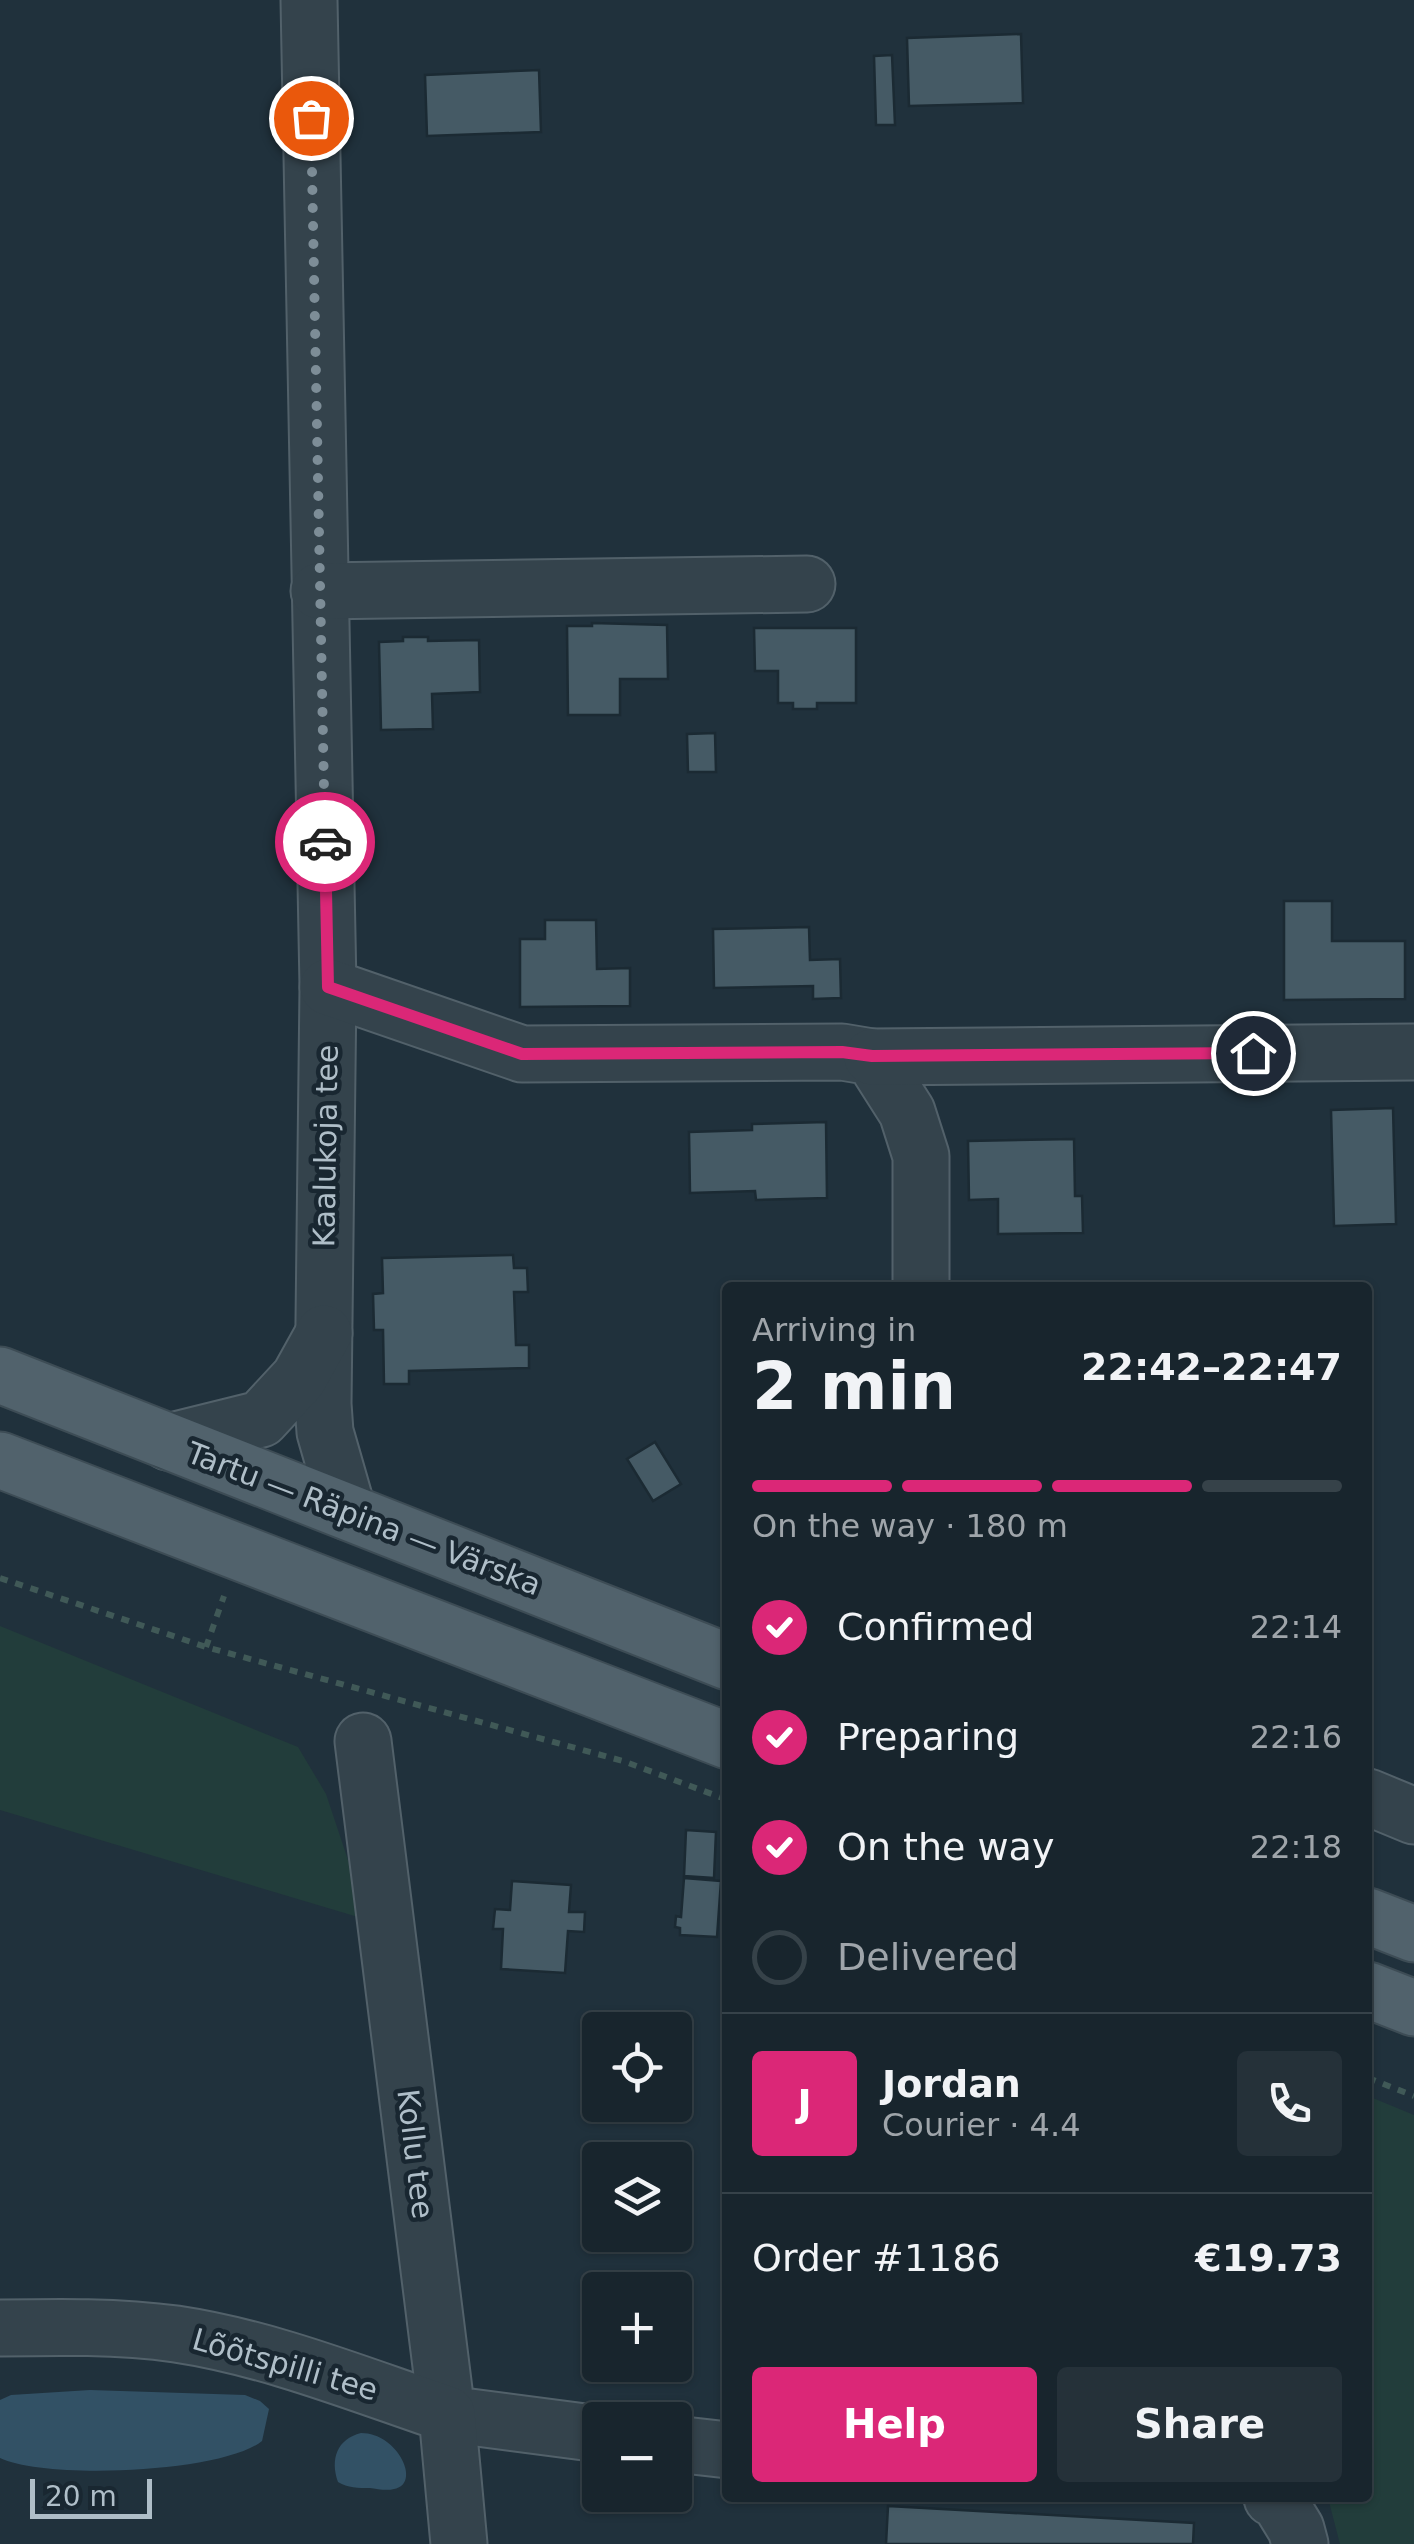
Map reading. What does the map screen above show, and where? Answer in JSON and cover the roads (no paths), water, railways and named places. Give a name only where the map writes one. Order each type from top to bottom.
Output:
[{"type":"main road","name":"Tartu — Räpina — Värska","points":[[0,1375],[722,1660]]},
{"type":"main road","points":[[0,1460],[722,1740]]},
{"type":"main road","points":[[1372,1918],[1414,1934]]},
{"type":"main road","points":[[1372,1992],[1414,2008]]},
{"type":"street","name":"Kaalukoja tee","points":[[309,0],[328,987],[325,1432],[348,1512]]},
{"type":"street","points":[[319,591],[806,584]]},
{"type":"street","points":[[328,987],[522,1054],[1414,1052]]},
{"type":"street","points":[[872,1056],[907,1112],[920,1156],[921,1282]]},
{"type":"street","name":"Kaalukoja tee","points":[[168,1442],[261,1419],[298,1378],[324,1332]]},
{"type":"street","name":"Kollu tee","points":[[363,1742],[448,2414],[457,2544]]},
{"type":"street","points":[[1372,1798],[1414,1816]]},
{"type":"street","name":"Lõõtspilli tee","points":[[0,2328],[70,2327],[175,2334],[262,2352],[448,2414]]},
{"type":"street","points":[[448,2414],[582,2432]]},
{"type":"street","points":[[692,2446],[722,2449]]},
{"type":"street","points":[[1279,2502],[1300,2544]]},
{"type":"water","points":[[90,2390],[245,2395],[269,2409],[262,2441],[211,2460],[92,2471],[23,2465],[0,2458],[0,2400],[11,2395]]},
{"type":"water","points":[[361,2433],[374,2435],[395,2449],[406,2469],[402,2485],[385,2490],[338,2482],[338,2451],[346,2440]]}]
